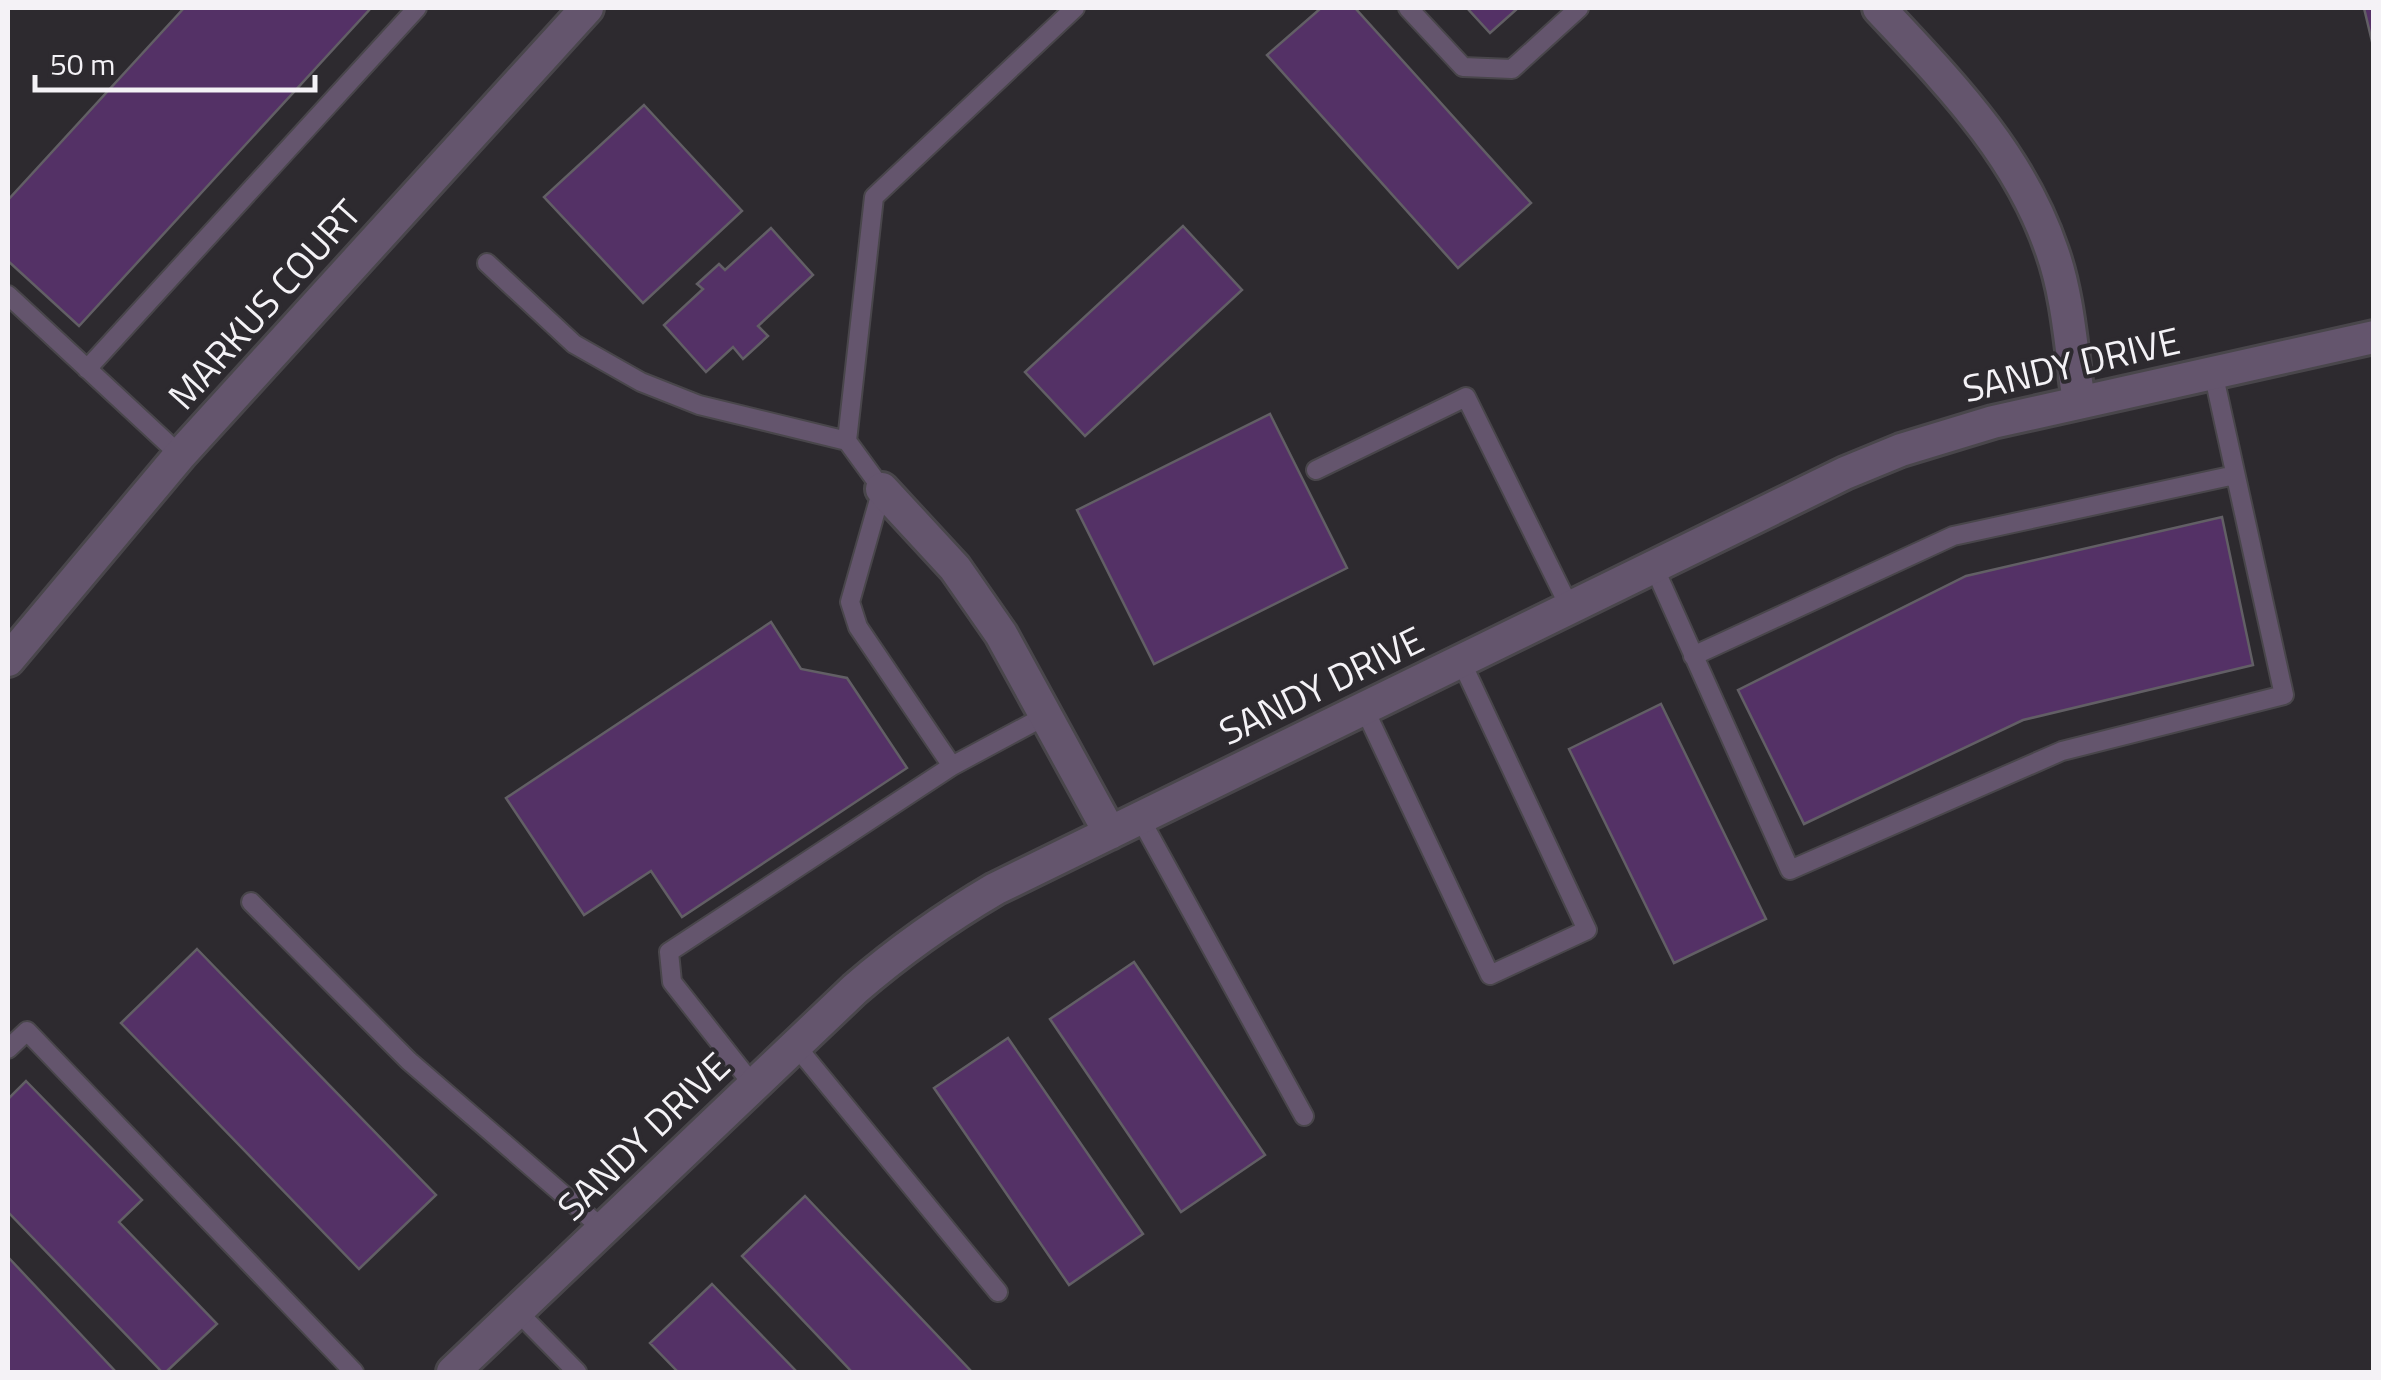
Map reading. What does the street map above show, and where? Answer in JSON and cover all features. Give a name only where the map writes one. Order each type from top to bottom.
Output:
[{"type":"street","name":"MARKUS COURT","points":[[8,660],[180,455],[587,8]]},
{"type":"street","points":[[1880,8],[1984,124],[2019,178],[2056,264],[2078,402]]},
{"type":"street","name":"SANDY DRIVE","points":[[453,1372],[897,952],[995,889],[1845,473],[1901,450],[1993,422],[2374,337]]},
{"type":"street","points":[[882,489],[955,568],[1001,634],[1110,833]]},
{"type":"lane","points":[[86,368],[416,8]]},
{"type":"lane","points":[[847,441],[874,196],[1075,8]]},
{"type":"lane","points":[[1408,8],[1463,67],[1512,69],[1579,8]]},
{"type":"lane","points":[[487,263],[574,344],[641,382],[699,406],[847,441],[882,489],[850,602],[858,627],[952,766]]},
{"type":"lane","points":[[8,296],[180,455]]},
{"type":"lane","points":[[1654,567],[1790,870],[2062,751],[2284,695],[2212,372]]},
{"type":"lane","points":[[1316,470],[1466,397],[1570,608]]},
{"type":"lane","points":[[1693,656],[1953,536],[2235,475]]},
{"type":"lane","points":[[1364,708],[1490,975],[1588,930],[1461,661]]},
{"type":"lane","points":[[754,1086],[672,982],[669,952],[952,766],[1047,715]]},
{"type":"lane","points":[[1140,818],[1304,1116]]},
{"type":"lane","points":[[252,902],[408,1062],[603,1229]]},
{"type":"lane","points":[[8,1049],[27,1031],[354,1372]]},
{"type":"lane","points":[[796,1046],[998,1292]]},
{"type":"lane","points":[[518,1312],[577,1372]]},
{"type":"building","points":[[184,8],[371,8],[79,326],[8,261],[8,200]]},
{"type":"building","points":[[1321,8],[1355,8],[1531,203],[1458,268],[1267,55]]},
{"type":"building","points":[[1467,8],[1518,8],[1490,33]]},
{"type":"building","points":[[2364,8],[2374,8],[2374,50]]},
{"type":"building","points":[[644,105],[742,211],[643,303],[544,197]]},
{"type":"building","points":[[1183,226],[1242,290],[1085,436],[1025,372]]},
{"type":"building","points":[[771,228],[813,275],[758,326],[768,336],[743,359],[733,347],[706,372],[664,325],[703,289],[697,284],[719,264],[725,270]]},
{"type":"building","points":[[1270,414],[1347,568],[1154,664],[1077,510]]},
{"type":"building","points":[[2222,517],[2253,665],[2023,720],[1804,824],[1738,690],[1966,576]]},
{"type":"building","points":[[771,622],[801,669],[847,678],[907,768],[682,917],[651,871],[584,915],[506,798]]},
{"type":"building","points":[[1661,704],[1766,919],[1674,963],[1569,749]]},
{"type":"building","points":[[197,949],[436,1195],[359,1269],[121,1023]]},
{"type":"building","points":[[1134,962],[1265,1155],[1181,1212],[1050,1019]]},
{"type":"building","points":[[1008,1038],[1143,1234],[1069,1285],[934,1088]]},
{"type":"building","points":[[26,1081],[142,1200],[119,1222],[217,1324],[166,1372],[8,1212],[8,1099]]},
{"type":"building","points":[[805,1196],[970,1372],[852,1372],[742,1256]]},
{"type":"building","points":[[8,1257],[116,1372],[8,1372]]},
{"type":"building","points":[[712,1284],[797,1372],[678,1372],[650,1343]]}]
